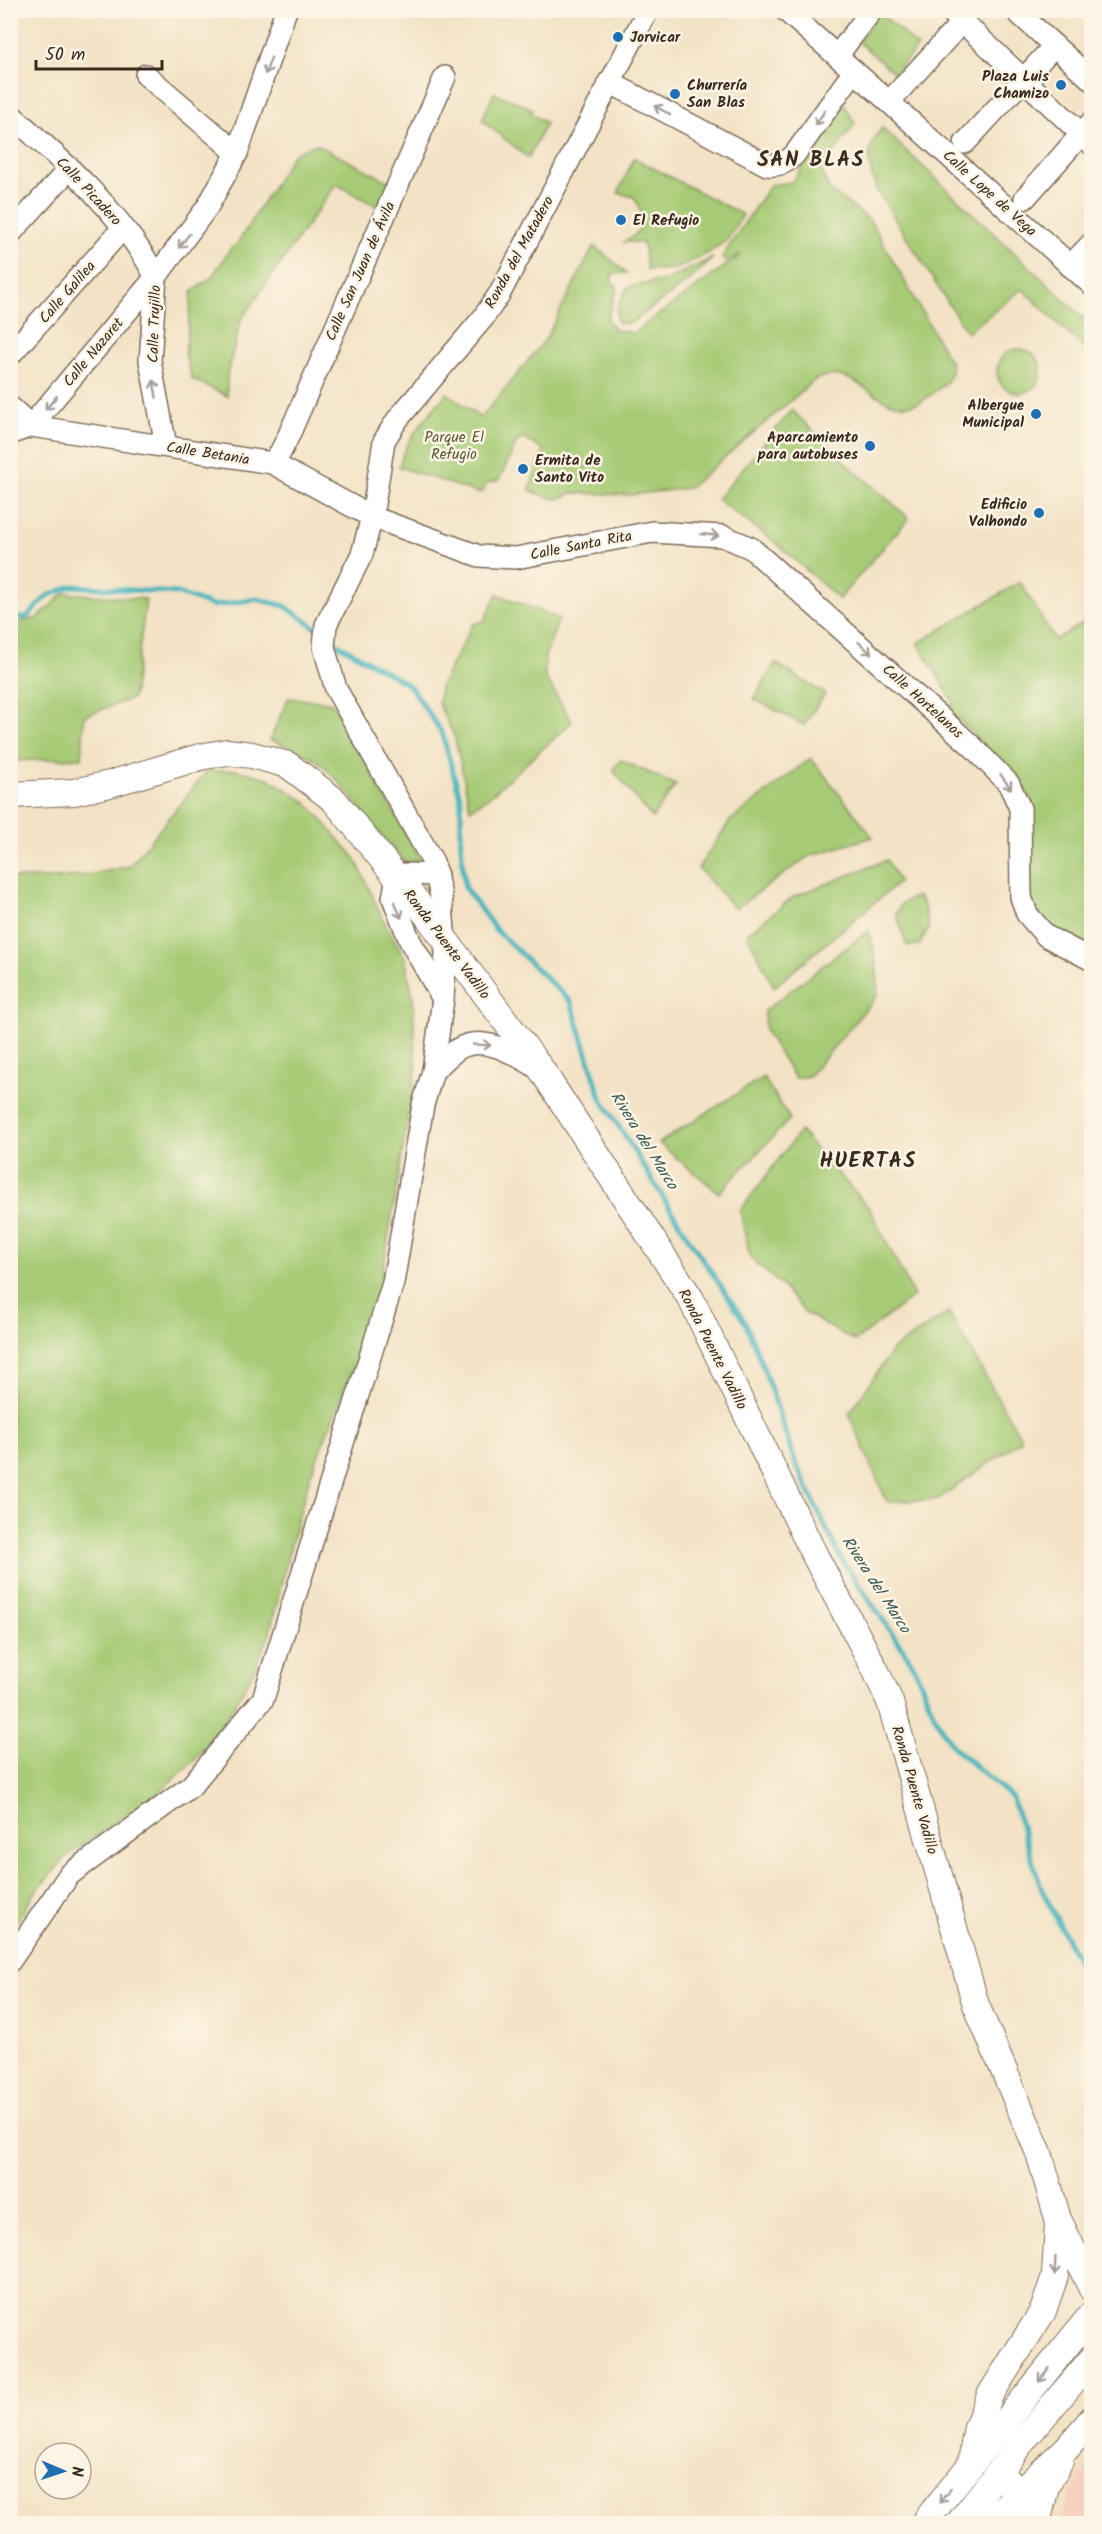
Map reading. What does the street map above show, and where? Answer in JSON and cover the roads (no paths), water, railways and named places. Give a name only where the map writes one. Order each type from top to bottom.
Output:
[{"type":"main road","name":"Ronda Puente Vadillo","points":[[10,795],[74,792],[110,784],[204,756],[227,752],[252,755],[288,765],[334,800],[417,876],[445,940],[541,1069],[691,1299],[813,1552],[890,1702],[976,2005],[1039,2153],[1058,2218],[1090,2281],[1043,2311]]},
{"type":"main road","name":"Ronda Puente Vadillo","points":[[970,2465],[977,2427],[990,2395],[1043,2311],[1055,2276],[1058,2218]]},
{"type":"main road","points":[[1058,2218],[1092,2239]]},
{"type":"main road","name":"Ronda Puente Vadillo","points":[[1017,2350],[1044,2330],[1088,2325]]},
{"type":"main road","points":[[923,2523],[1088,2325]]},
{"type":"main road","points":[[958,2523],[1021,2443],[1092,2359]]},
{"type":"main road","points":[[990,2395],[994,2436],[1003,2466],[1026,2523]]},
{"type":"main road","points":[[986,2523],[1067,2448],[1092,2419]]},
{"type":"main road","points":[[994,2436],[1021,2443],[1067,2448]]},
{"type":"main road","points":[[1037,2523],[1046,2486],[1067,2448]]},
{"type":"street","name":"Calle Trujillo","points":[[166,446],[150,361],[156,277],[192,230],[237,153],[286,10]]},
{"type":"street","name":"Ronda del Matadero","points":[[372,517],[384,441],[397,420],[483,318],[500,293],[648,10]]},
{"type":"street","name":"Calle Lope de Vega","points":[[784,10],[1092,285]]},
{"type":"street","points":[[837,56],[873,10]]},
{"type":"street","points":[[1015,10],[1054,46],[1089,71]]},
{"type":"street","points":[[889,102],[956,16],[1023,80],[1088,133],[1025,198]]},
{"type":"street","points":[[965,143],[1054,46]]},
{"type":"street","points":[[609,82],[767,165],[775,165],[786,163],[795,154],[854,71]]},
{"type":"street","points":[[146,75],[237,153]]},
{"type":"street","name":"Calle San Juan de Ávila","points":[[272,463],[280,453],[445,77]]},
{"type":"street","name":"Calle Picadero","points":[[10,114],[70,168],[143,253],[156,277]]},
{"type":"street","points":[[10,234],[70,168]]},
{"type":"street","name":"Calle Galilea","points":[[10,355],[123,228]]},
{"type":"street","points":[[1070,266],[1092,243]]},
{"type":"street","name":"Calle Nazaret","points":[[31,426],[156,277]]},
{"type":"street","points":[[10,407],[31,426],[10,434]]},
{"type":"street","name":"Calle Betania","points":[[31,426],[272,463],[372,517]]},
{"type":"street","points":[[372,517],[362,554],[326,625],[324,647],[336,689],[426,849],[417,876],[393,898],[410,941],[443,999]]},
{"type":"street","name":"Calle Santa Rita","points":[[372,517],[479,556],[516,558],[652,532]]},
{"type":"street","name":"Calle Hortelanos","points":[[652,532],[723,536],[751,548],[973,747],[1009,784],[1020,808],[1021,897],[1027,914],[1046,936],[1092,960]]},
{"type":"street","points":[[10,1961],[69,1875],[191,1786],[263,1699],[393,1283],[423,1105],[433,1071],[443,999],[445,940],[441,896],[417,876]]},
{"type":"street","points":[[410,941],[428,951],[435,949],[445,940]]},
{"type":"street","points":[[433,1071],[457,1050],[477,1044],[497,1047],[541,1069]]},
{"type":"waterway","name":"Rivera del Marco","points":[[10,617],[26,618],[47,596],[72,586],[177,593],[213,606],[256,599],[285,606],[319,630]]},
{"type":"waterway","name":"Rivera del Marco","points":[[331,640],[410,686],[442,733],[461,800],[461,846],[465,888],[496,930],[571,1002],[601,1098],[691,1242],[745,1322],[764,1369],[796,1464],[840,1557],[913,1664],[935,1717],[953,1747],[1012,1798],[1042,1890],[1092,1988]]},
{"type":"place","name":"Jorvicar","points":[[618,37]]},
{"type":"place","name":"Plaza Luis Chamizo","points":[[1061,85]]},
{"type":"place","name":"Churrería San Blas","points":[[675,94]]},
{"type":"place","name":"El Refugio","points":[[621,220]]},
{"type":"place","name":"Albergue Municipal","points":[[1036,414]]},
{"type":"place","name":"Aparcamiento para autobuses","points":[[870,446]]},
{"type":"place","name":"Ermita de Santo Vito","points":[[523,469]]},
{"type":"place","name":"Edificio Valhondo","points":[[1039,513]]},
{"type":"district","name":"SAN BLAS","points":[[811,159]]},
{"type":"district","name":"HUERTAS","points":[[868,1160]]},
{"type":"park label","name":"Parque El Refugio","points":[[454,446]]}]
